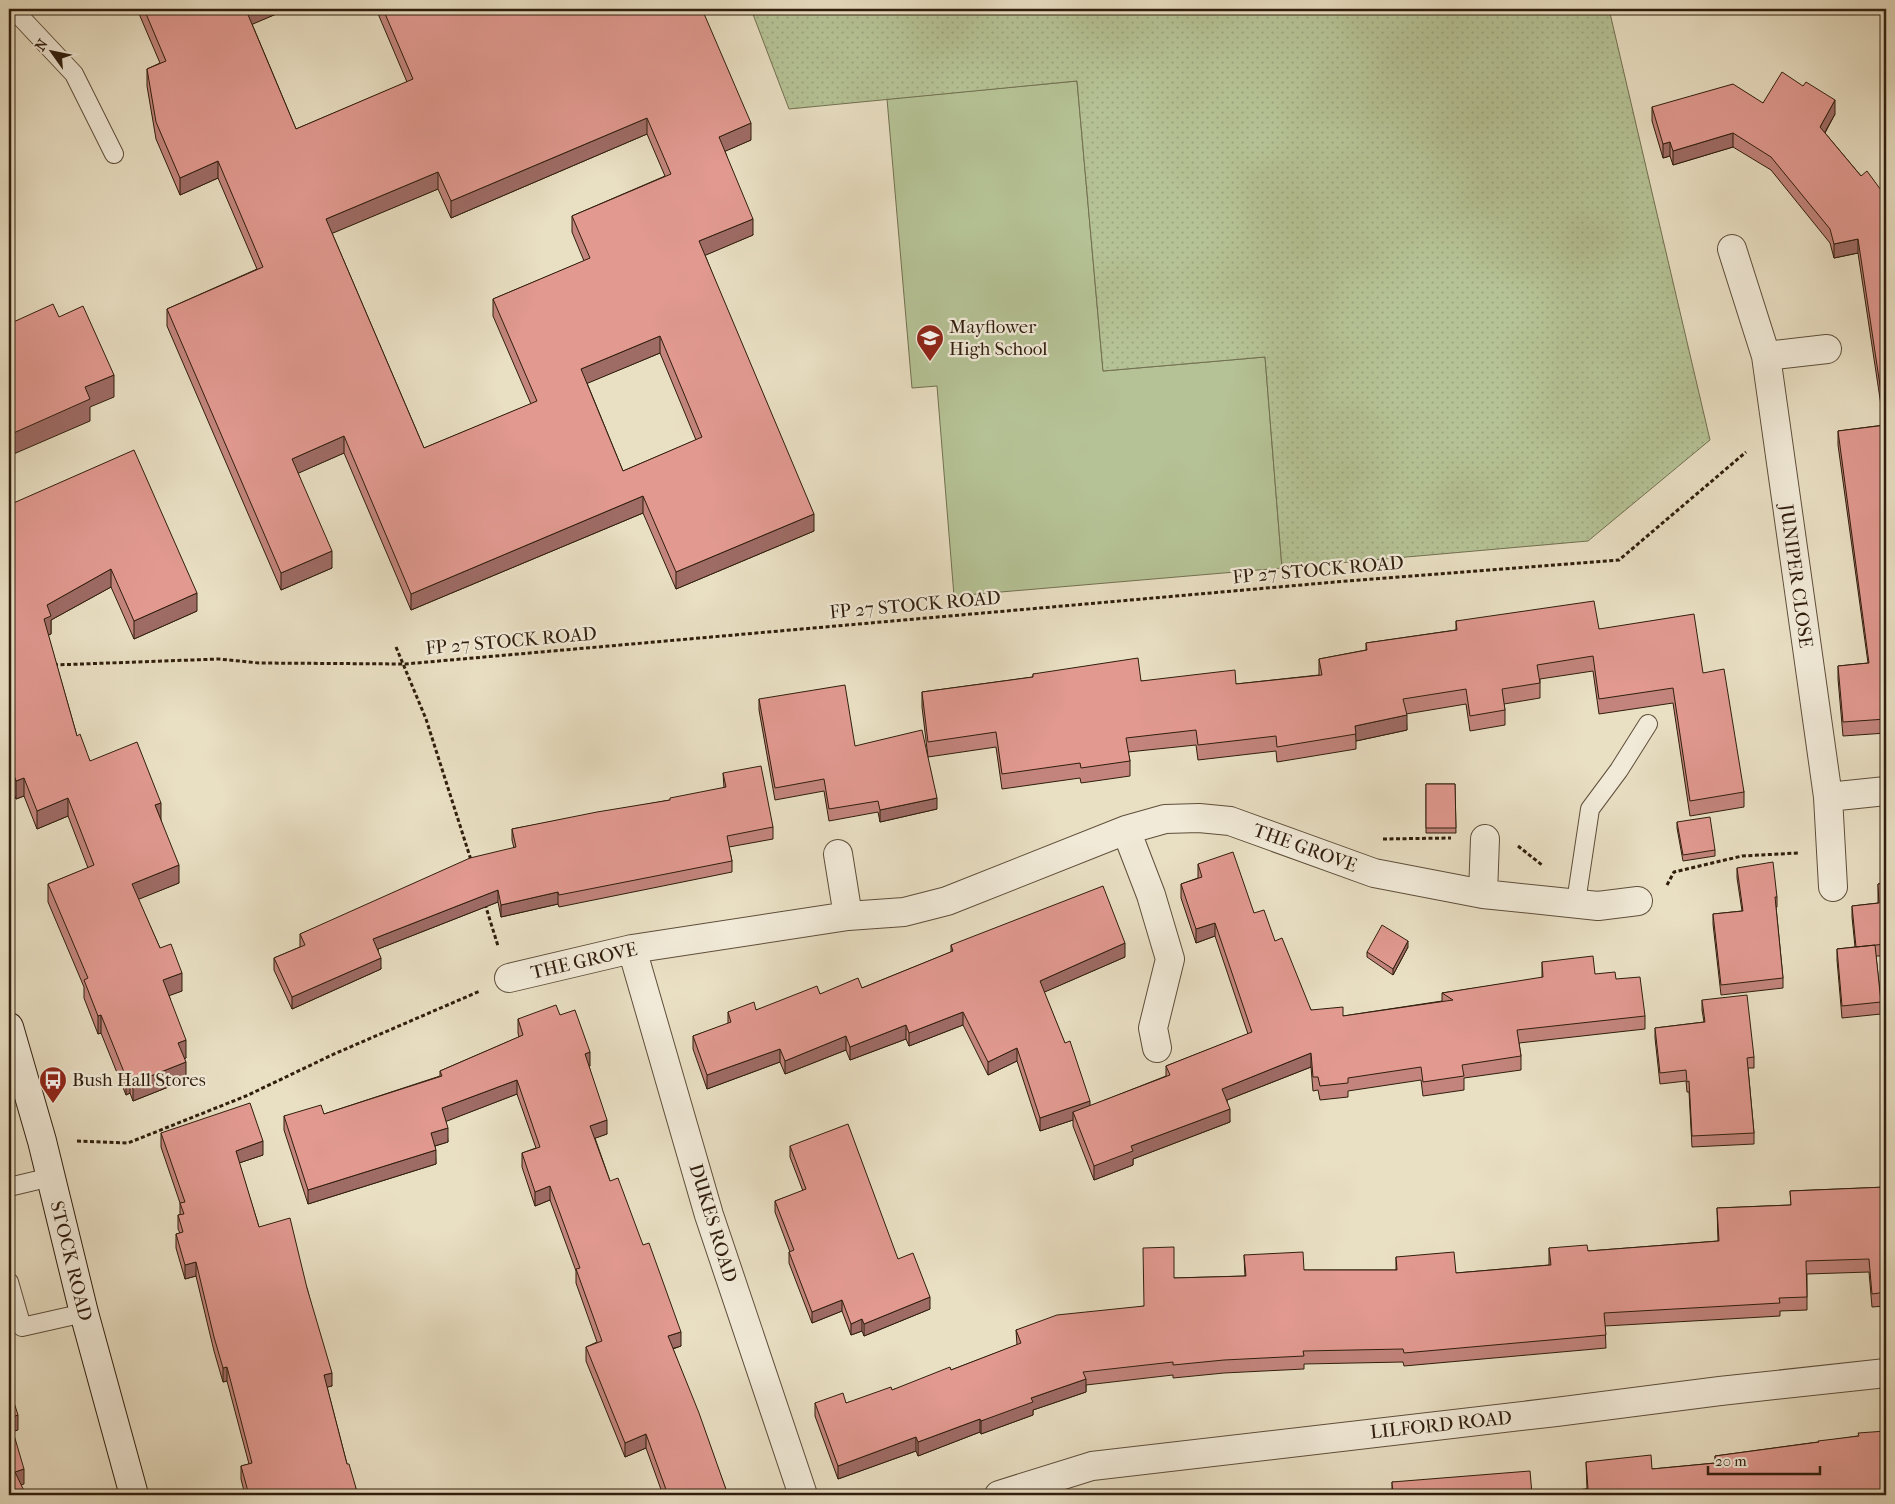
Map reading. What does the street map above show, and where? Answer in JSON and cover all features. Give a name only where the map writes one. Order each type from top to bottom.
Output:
[{"type":"street","name":"JUNIPER CLOSE","points":[[1732,249],[1766,356],[1828,797],[1829,851],[1833,887]]},
{"type":"street","points":[[1766,356],[1827,349]]},
{"type":"street","points":[[1828,797],[1886,791]]},
{"type":"street","name":"THE GROVE","points":[[509,978],[632,948],[848,916],[904,912],[947,901],[1126,830],[1165,819],[1199,818],[1230,821],[1374,873],[1483,894],[1576,902],[1598,906],[1638,901]]},
{"type":"street","points":[[1126,830],[1151,895],[1170,959],[1153,1028],[1157,1048]]},
{"type":"street","points":[[1483,894],[1485,838]]},
{"type":"street","points":[[838,854],[848,916]]},
{"type":"street","name":"DUKES ROAD","points":[[632,948],[709,1215],[803,1495]]},
{"type":"street","name":"STOCK ROAD","points":[[9,1027],[42,1141],[84,1313],[134,1495]]},
{"type":"street","name":"LILFORD ROAD","points":[[999,1495],[1092,1466],[1886,1373]]},
{"type":"lane","points":[[12,9],[74,74],[114,154]]},
{"type":"lane","points":[[1576,902],[1590,809],[1619,770],[1648,724]]},
{"type":"lane","points":[[9,1187],[51,1177]]},
{"type":"lane","points":[[9,1282],[22,1327],[84,1313]]},
{"type":"path","name":"FP 27 STOCK ROAD","points":[[48,666],[77,662],[220,659],[259,663],[405,664],[1335,582],[1619,560],[1775,428]]},
{"type":"path","points":[[396,647],[405,664],[426,719],[472,864]]},
{"type":"path","points":[[1674,872],[1742,856],[1829,851]]},
{"type":"path","points":[[484,899],[509,978]]},
{"type":"path","name":"THE GROVE","points":[[42,1141],[128,1143],[246,1096],[334,1054],[509,978]]},
{"type":"green space","points":[[751,9],[1609,9],[1710,440],[1588,541],[1282,568],[1265,357],[1103,371],[1077,81],[789,109]]},
{"type":"green space","points":[[1077,81],[1103,371],[1265,357],[1282,568],[954,596],[937,386],[912,388],[887,99]]},
{"type":"building","points":[[144,9],[248,9],[246,10],[296,129],[413,79],[383,9],[551,9],[553,13],[563,9],[702,9],[751,123],[719,137],[753,219],[699,241],[814,514],[676,572],[643,496],[411,594],[344,436],[292,459],[332,551],[281,573],[167,309],[263,267],[218,161],[180,178],[156,122],[147,69],[166,61]],"holes":[[[647,118],[671,174],[572,216],[590,258],[493,299],[537,401],[424,448],[326,219],[438,172],[451,201]],[[660,336],[702,437],[623,471],[581,369]]]},
{"type":"building","points":[[1782,72],[1803,86],[1806,82],[1835,100],[1820,127],[1861,176],[1867,171],[1886,197],[1886,425],[1858,239],[1834,244],[1830,229],[1771,157],[1733,133],[1673,151],[1670,142],[1663,144],[1652,107],[1733,84],[1763,103]]},
{"type":"building","points":[[53,304],[59,317],[83,306],[114,375],[85,387],[90,399],[9,435],[9,324]]},
{"type":"building","points":[[1886,425],[1886,719],[1843,722],[1838,666],[1869,663],[1838,431]]},
{"type":"building","points":[[134,450],[197,593],[134,621],[111,569],[47,605],[51,616],[44,619],[77,736],[80,734],[90,761],[137,742],[161,803],[155,805],[179,865],[132,884],[160,948],[171,944],[182,973],[163,980],[186,1040],[178,1043],[186,1062],[133,1083],[130,1075],[126,1077],[101,1015],[98,1016],[84,980],[88,978],[48,884],[94,865],[68,798],[37,811],[24,778],[16,781],[9,761],[9,505]]},
{"type":"building","points":[[1594,601],[1599,629],[1694,614],[1703,673],[1724,669],[1744,792],[1690,801],[1673,688],[1599,699],[1593,656],[1537,665],[1540,683],[1502,689],[1505,710],[1470,716],[1466,689],[1403,699],[1407,715],[1355,726],[1356,734],[1277,747],[1276,736],[1198,745],[1196,730],[1126,738],[1130,761],[1081,768],[1080,763],[1002,774],[996,732],[928,742],[922,692],[1033,677],[1033,674],[1138,658],[1141,681],[1235,670],[1236,684],[1322,675],[1319,659],[1367,650],[1366,643],[1457,630],[1456,621]]},
{"type":"building","points":[[845,685],[855,746],[922,730],[937,798],[880,810],[878,801],[829,809],[824,779],[775,788],[759,699]]},
{"type":"building","points":[[761,766],[773,827],[727,836],[732,861],[559,895],[558,892],[501,905],[498,890],[373,939],[381,958],[292,997],[274,958],[305,945],[300,934],[470,858],[516,847],[512,829],[670,800],[670,798],[726,787],[723,773]]},
{"type":"building","points":[[1426,784],[1455,784],[1456,828],[1426,828]]},
{"type":"building","points":[[1710,817],[1715,850],[1683,855],[1677,822]]},
{"type":"building","points":[[1233,852],[1254,913],[1264,910],[1275,941],[1282,938],[1311,1010],[1343,1007],[1343,1016],[1453,1000],[1442,993],[1543,977],[1542,962],[1593,956],[1595,974],[1615,972],[1616,979],[1640,977],[1645,1016],[1517,1030],[1521,1056],[1462,1065],[1464,1076],[1423,1082],[1421,1067],[1348,1078],[1348,1083],[1320,1086],[1318,1077],[1313,1077],[1311,1053],[1222,1089],[1230,1109],[1131,1146],[1133,1151],[1094,1166],[1073,1112],[1170,1075],[1166,1066],[1252,1032],[1215,923],[1196,929],[1181,884],[1202,877],[1198,864]]},
{"type":"building","points":[[1773,862],[1783,978],[1721,985],[1713,914],[1743,911],[1737,868]]},
{"type":"building","points":[[1886,883],[1886,944],[1856,947],[1852,906],[1879,903],[1878,884]]},
{"type":"building","points":[[1103,886],[1125,943],[1040,981],[1065,1043],[1070,1041],[1090,1101],[1040,1118],[1017,1048],[988,1062],[963,1012],[909,1033],[906,1025],[850,1047],[846,1036],[785,1061],[780,1049],[707,1075],[693,1036],[731,1022],[728,1012],[754,1002],[756,1010],[817,986],[820,994],[858,978],[862,988],[953,951],[951,945]]},
{"type":"building","points":[[1382,925],[1408,941],[1393,969],[1367,952]]},
{"type":"building","points":[[1875,945],[1881,1002],[1842,1006],[1837,949]]},
{"type":"building","points":[[1747,995],[1754,1057],[1747,1058],[1754,1133],[1692,1136],[1689,1081],[1687,1082],[1686,1070],[1660,1073],[1655,1028],[1705,1022],[1702,1000]]},
{"type":"building","points":[[556,1005],[560,1015],[575,1010],[590,1052],[585,1054],[607,1120],[590,1126],[610,1181],[618,1178],[643,1245],[649,1243],[681,1332],[668,1336],[699,1413],[728,1495],[668,1495],[646,1434],[625,1443],[586,1347],[602,1341],[576,1269],[580,1268],[550,1186],[535,1192],[522,1153],[540,1147],[517,1080],[442,1108],[448,1128],[431,1133],[436,1150],[308,1190],[284,1116],[321,1105],[324,1114],[442,1076],[440,1071],[523,1035],[518,1019]]},
{"type":"building","points":[[250,1103],[263,1141],[236,1151],[259,1227],[290,1218],[307,1288],[332,1373],[324,1375],[347,1464],[349,1464],[358,1495],[249,1495],[241,1466],[252,1463],[227,1367],[223,1368],[196,1262],[185,1265],[176,1234],[183,1232],[178,1215],[184,1214],[180,1203],[185,1202],[161,1133]]},
{"type":"building","points":[[848,1124],[898,1259],[913,1253],[930,1297],[864,1324],[862,1319],[851,1324],[842,1300],[812,1312],[789,1252],[794,1250],[775,1201],[806,1189],[790,1146]]},
{"type":"building","points":[[1886,1187],[1886,1292],[1872,1294],[1869,1259],[1806,1261],[1807,1297],[1779,1298],[1780,1303],[1604,1313],[1606,1335],[1404,1353],[1403,1349],[1303,1351],[1304,1356],[1173,1365],[1173,1362],[1083,1372],[1086,1379],[1031,1398],[1033,1402],[918,1442],[916,1437],[838,1466],[815,1403],[843,1393],[846,1403],[891,1387],[892,1390],[950,1367],[951,1370],[1021,1343],[1016,1330],[1057,1315],[1144,1306],[1143,1248],[1174,1247],[1174,1278],[1246,1276],[1244,1255],[1303,1252],[1304,1270],[1397,1270],[1396,1257],[1454,1252],[1456,1273],[1551,1265],[1549,1248],[1587,1245],[1588,1251],[1719,1241],[1717,1208],[1791,1205],[1790,1191]]},
{"type":"building","points":[[9,1387],[18,1415],[9,1418]]},
{"type":"building","points":[[9,1418],[24,1469],[15,1472],[26,1495],[9,1495]]},
{"type":"building","points":[[1886,1431],[1886,1495],[1393,1495],[1392,1482],[1530,1471],[1532,1494],[1588,1489],[1586,1462],[1651,1455],[1652,1469],[1716,1463],[1715,1456],[1859,1436],[1858,1433]]},
{"type":"place","name":"Mayflower High School","points":[[930,362]]},
{"type":"place","name":"Bush Hall Stores","points":[[53,1104]]}]
